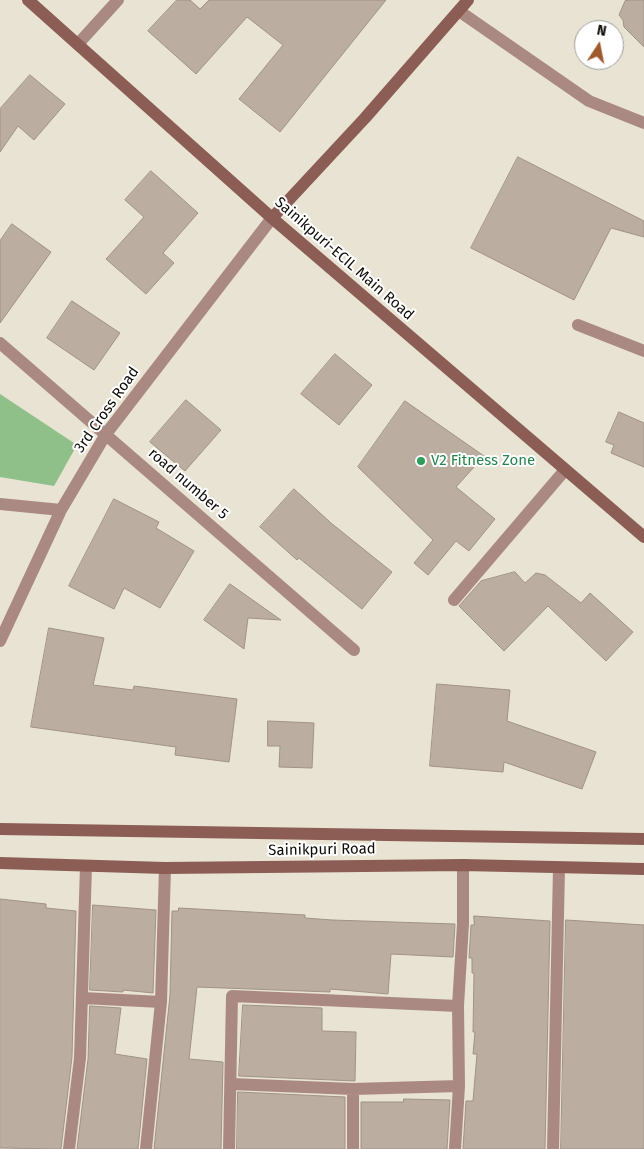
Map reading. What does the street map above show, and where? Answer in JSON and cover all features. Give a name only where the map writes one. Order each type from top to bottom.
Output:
[{"type":"main road","name":"Sainikpuri-ECIL Main Road","points":[[28,0],[272,218],[644,537]]},
{"type":"main road","points":[[272,218],[365,118],[468,0]]},
{"type":"main road","name":"Sainikpuri Road","points":[[0,829],[644,839]]},
{"type":"main road","name":"Sainikpuri Road","points":[[0,863],[165,868],[463,865],[644,868]]},
{"type":"street","points":[[78,44],[118,0]]},
{"type":"street","points":[[459,10],[589,101],[644,123]]},
{"type":"street","name":"3rd Cross Road","points":[[0,640],[61,510],[106,434],[272,218]]},
{"type":"street","points":[[578,325],[644,350]]},
{"type":"street","name":"road number 5","points":[[0,344],[354,650]]},
{"type":"street","points":[[454,600],[565,470]]},
{"type":"street","points":[[0,504],[61,510]]},
{"type":"street","points":[[455,1149],[459,1086],[458,1006],[463,924],[463,865]]},
{"type":"street","points":[[69,1149],[80,1058],[86,866]]},
{"type":"street","points":[[146,1149],[162,1002],[165,868]]},
{"type":"street","points":[[553,1149],[559,868]]},
{"type":"street","points":[[229,1149],[232,996],[458,1006]]},
{"type":"street","points":[[83,998],[162,1002]]},
{"type":"street","points":[[230,1084],[353,1089],[459,1086]]},
{"type":"street","points":[[353,1089],[353,1149]]},
{"type":"green space","points":[[0,394],[77,445],[54,486],[0,477]]},
{"type":"building","points":[[177,0],[190,0],[200,9],[209,0],[386,0],[280,132],[239,99],[283,45],[247,17],[196,74],[148,31]]},
{"type":"building","points":[[644,0],[644,47],[624,27],[624,20],[619,15],[625,1]]},
{"type":"building","points":[[30,75],[65,104],[34,140],[18,126],[0,152],[0,109]]},
{"type":"building","points":[[518,157],[644,221],[644,237],[611,228],[574,300],[471,248]]},
{"type":"building","points":[[151,171],[198,213],[163,253],[174,263],[146,294],[106,259],[144,217],[125,200]]},
{"type":"building","points":[[12,224],[51,252],[0,323],[0,241]]},
{"type":"building","points":[[72,301],[120,333],[94,370],[47,338]]},
{"type":"building","points":[[335,354],[372,385],[339,425],[301,394]]},
{"type":"building","points":[[186,400],[221,430],[185,471],[150,442]]},
{"type":"building","name":"V2 Fitness Zone","points":[[405,401],[484,456],[456,487],[495,519],[469,551],[456,541],[428,575],[414,563],[433,540],[358,467]]},
{"type":"building","points":[[619,412],[644,423],[644,467],[611,453],[614,445],[606,442]]},
{"type":"building","points":[[294,489],[331,523],[392,572],[362,609],[299,558],[297,560],[260,527]]},
{"type":"building","points":[[114,499],[159,522],[156,528],[194,551],[160,608],[124,588],[114,609],[69,586]]},
{"type":"building","points":[[515,572],[525,583],[536,573],[545,575],[581,603],[590,593],[633,632],[606,661],[548,606],[504,651],[459,606],[481,581]]},
{"type":"building","points":[[230,584],[281,620],[248,618],[244,649],[204,620]]},
{"type":"building","points":[[49,628],[104,638],[93,685],[133,690],[134,686],[237,699],[229,762],[175,755],[176,747],[31,727]]},
{"type":"building","points":[[437,684],[510,690],[507,721],[596,752],[582,789],[504,762],[503,772],[430,766]]},
{"type":"building","points":[[268,721],[314,723],[312,768],[279,767],[280,746],[268,746]]},
{"type":"building","points":[[0,899],[46,904],[46,908],[76,911],[72,1057],[61,1149],[0,1148]]},
{"type":"building","points":[[93,905],[156,910],[153,993],[123,990],[123,992],[90,990]]},
{"type":"building","points":[[179,908],[305,915],[305,918],[332,920],[455,924],[453,957],[391,954],[388,994],[330,989],[330,992],[197,987],[189,1059],[223,1062],[221,1149],[154,1149],[170,995],[172,911],[178,911]]},
{"type":"building","points":[[474,916],[550,921],[545,1149],[463,1149],[466,1101],[473,1101],[477,1054],[473,1054],[475,1032],[473,1032],[474,973],[472,973],[472,958],[469,958],[471,925],[474,925]]},
{"type":"building","points":[[566,920],[644,925],[644,1149],[561,1149]]},
{"type":"building","points":[[243,1005],[322,1008],[322,1031],[356,1032],[355,1081],[239,1076]]},
{"type":"building","points":[[90,1006],[121,1008],[115,1054],[147,1059],[138,1149],[77,1149],[88,1059]]},
{"type":"building","points":[[238,1092],[345,1097],[345,1149],[237,1149]]},
{"type":"building","points":[[404,1099],[450,1100],[447,1149],[361,1149],[361,1102],[403,1102]]},
{"type":"place","name":"V2 Fitness Zone","points":[[421,461]]}]
